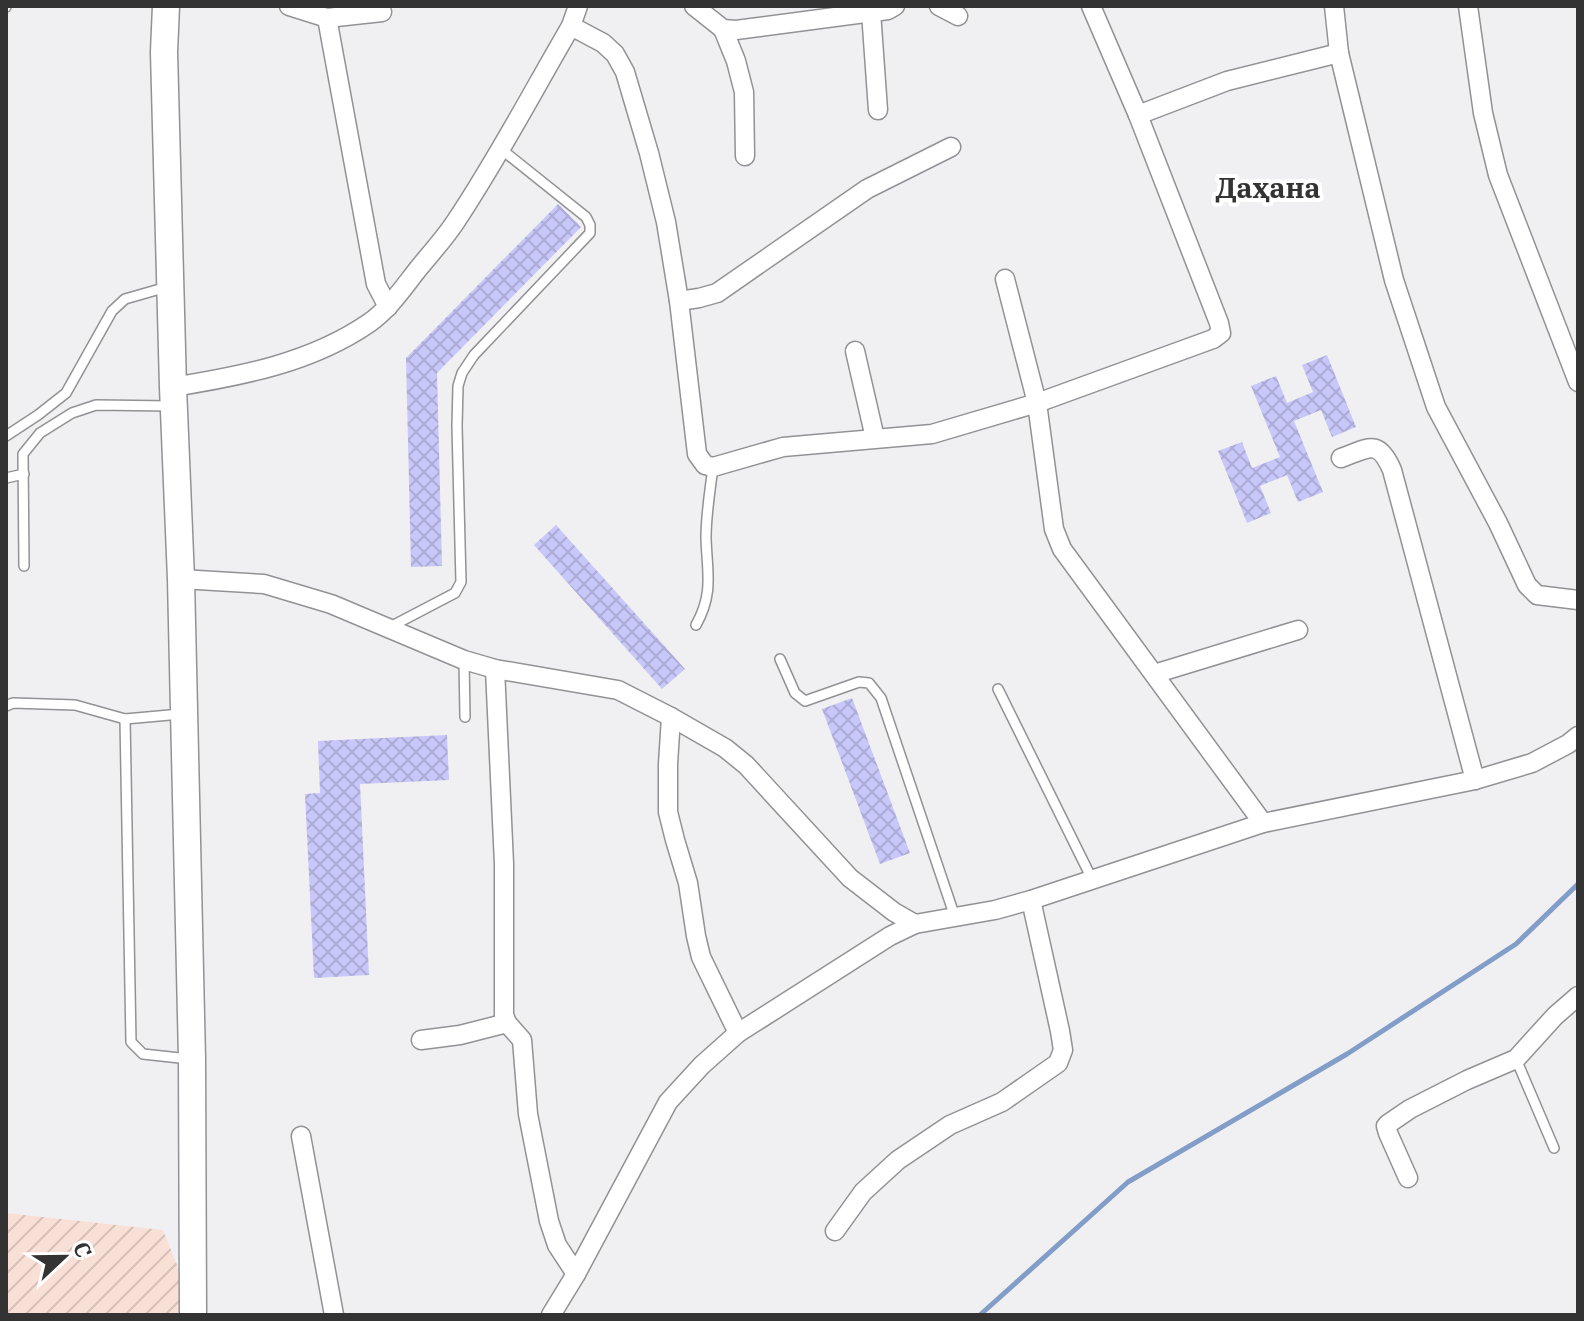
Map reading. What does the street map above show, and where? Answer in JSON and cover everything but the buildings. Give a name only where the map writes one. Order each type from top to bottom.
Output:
[{"type":"main road","points":[[166,6],[164,52],[181,579],[198,1309]]},
{"type":"street","points":[[289,6],[327,18],[382,12]]},
{"type":"street","points":[[174,396],[282,364],[334,343],[370,323],[388,307],[455,223],[571,26],[578,6]]},
{"type":"street","points":[[694,6],[723,29],[736,61],[744,92],[745,156]]},
{"type":"street","points":[[723,29],[736,30],[888,10],[895,6]]},
{"type":"street","points":[[939,6],[958,16]]},
{"type":"street","points":[[571,26],[603,43],[615,54],[625,72],[666,222],[679,301],[697,454],[705,465],[713,467],[783,447],[932,434],[1037,403],[1213,339],[1221,333],[1138,115],[1091,6]]},
{"type":"street","points":[[1334,6],[1339,53],[1394,280],[1436,407],[1498,523],[1527,585],[1537,595],[1578,600]]},
{"type":"street","points":[[1468,6],[1483,113],[1498,175],[1578,382]]},
{"type":"street","points":[[871,12],[878,110]]},
{"type":"street","points":[[327,18],[376,284],[388,307]]},
{"type":"street","points":[[1138,115],[1227,81],[1339,53]]},
{"type":"street","points":[[679,301],[717,293],[867,189],[951,147]]},
{"type":"street","points":[[1005,279],[1037,403],[1054,529],[1062,549],[1263,823]]},
{"type":"street","points":[[855,351],[875,438]]},
{"type":"street","points":[[1341,458],[1368,448],[1377,448],[1385,454],[1392,470],[1475,780]]},
{"type":"street","points":[[181,579],[264,584],[331,604],[464,660],[495,669],[618,690],[725,748],[746,765],[850,878],[915,924]]},
{"type":"street","points":[[1154,674],[1298,630]]},
{"type":"street","points":[[495,669],[504,864],[504,1015],[522,1040],[528,1114],[549,1221],[557,1245],[576,1274]]},
{"type":"street","points":[[671,717],[668,812],[688,883],[701,957],[738,1033]]},
{"type":"street","points":[[551,1315],[668,1102],[702,1065],[738,1033],[890,936],[915,924],[995,910],[1031,900],[1263,823],[1475,780],[1532,763],[1573,740],[1578,761]]},
{"type":"street","points":[[835,1231],[863,1192],[898,1160],[950,1125],[1002,1102],[1058,1063],[1063,1050],[1060,1031],[1031,900]]},
{"type":"street","points":[[1408,1178],[1386,1126],[1410,1109],[1516,1059],[1578,996]]},
{"type":"street","points":[[421,1040],[460,1035],[507,1023]]},
{"type":"street","points":[[301,1136],[334,1315]]},
{"type":"lane","points":[[388,627],[455,593],[461,582],[457,426],[458,386],[462,373],[474,355],[590,233],[586,217],[501,149]]},
{"type":"lane","points":[[6,436],[66,393],[118,305],[125,299],[171,286]]},
{"type":"lane","points":[[24,566],[23,454],[40,433],[72,413],[96,405],[174,396]]},
{"type":"lane","points":[[696,625],[708,593],[707,512],[713,467]]},
{"type":"lane","points":[[6,478],[24,474]]},
{"type":"lane","points":[[780,659],[795,693],[805,701],[859,682],[869,683],[881,698],[955,917]]},
{"type":"lane","points":[[464,660],[465,717]]},
{"type":"lane","points":[[998,689],[1092,880]]},
{"type":"lane","points":[[6,706],[13,703],[75,705],[125,719],[184,714]]},
{"type":"lane","points":[[125,719],[131,1042],[143,1054],[192,1059]]},
{"type":"lane","points":[[1516,1059],[1554,1148]]},
{"type":"shaded area","points":[[6,1213],[163,1230],[197,1315],[6,1315]]},
{"type":"waterway","points":[[980,1315],[1128,1182],[1347,1054],[1516,944],[1578,884]]},
{"type":"district","name":"Даҳана","points":[[1268,188]]}]
